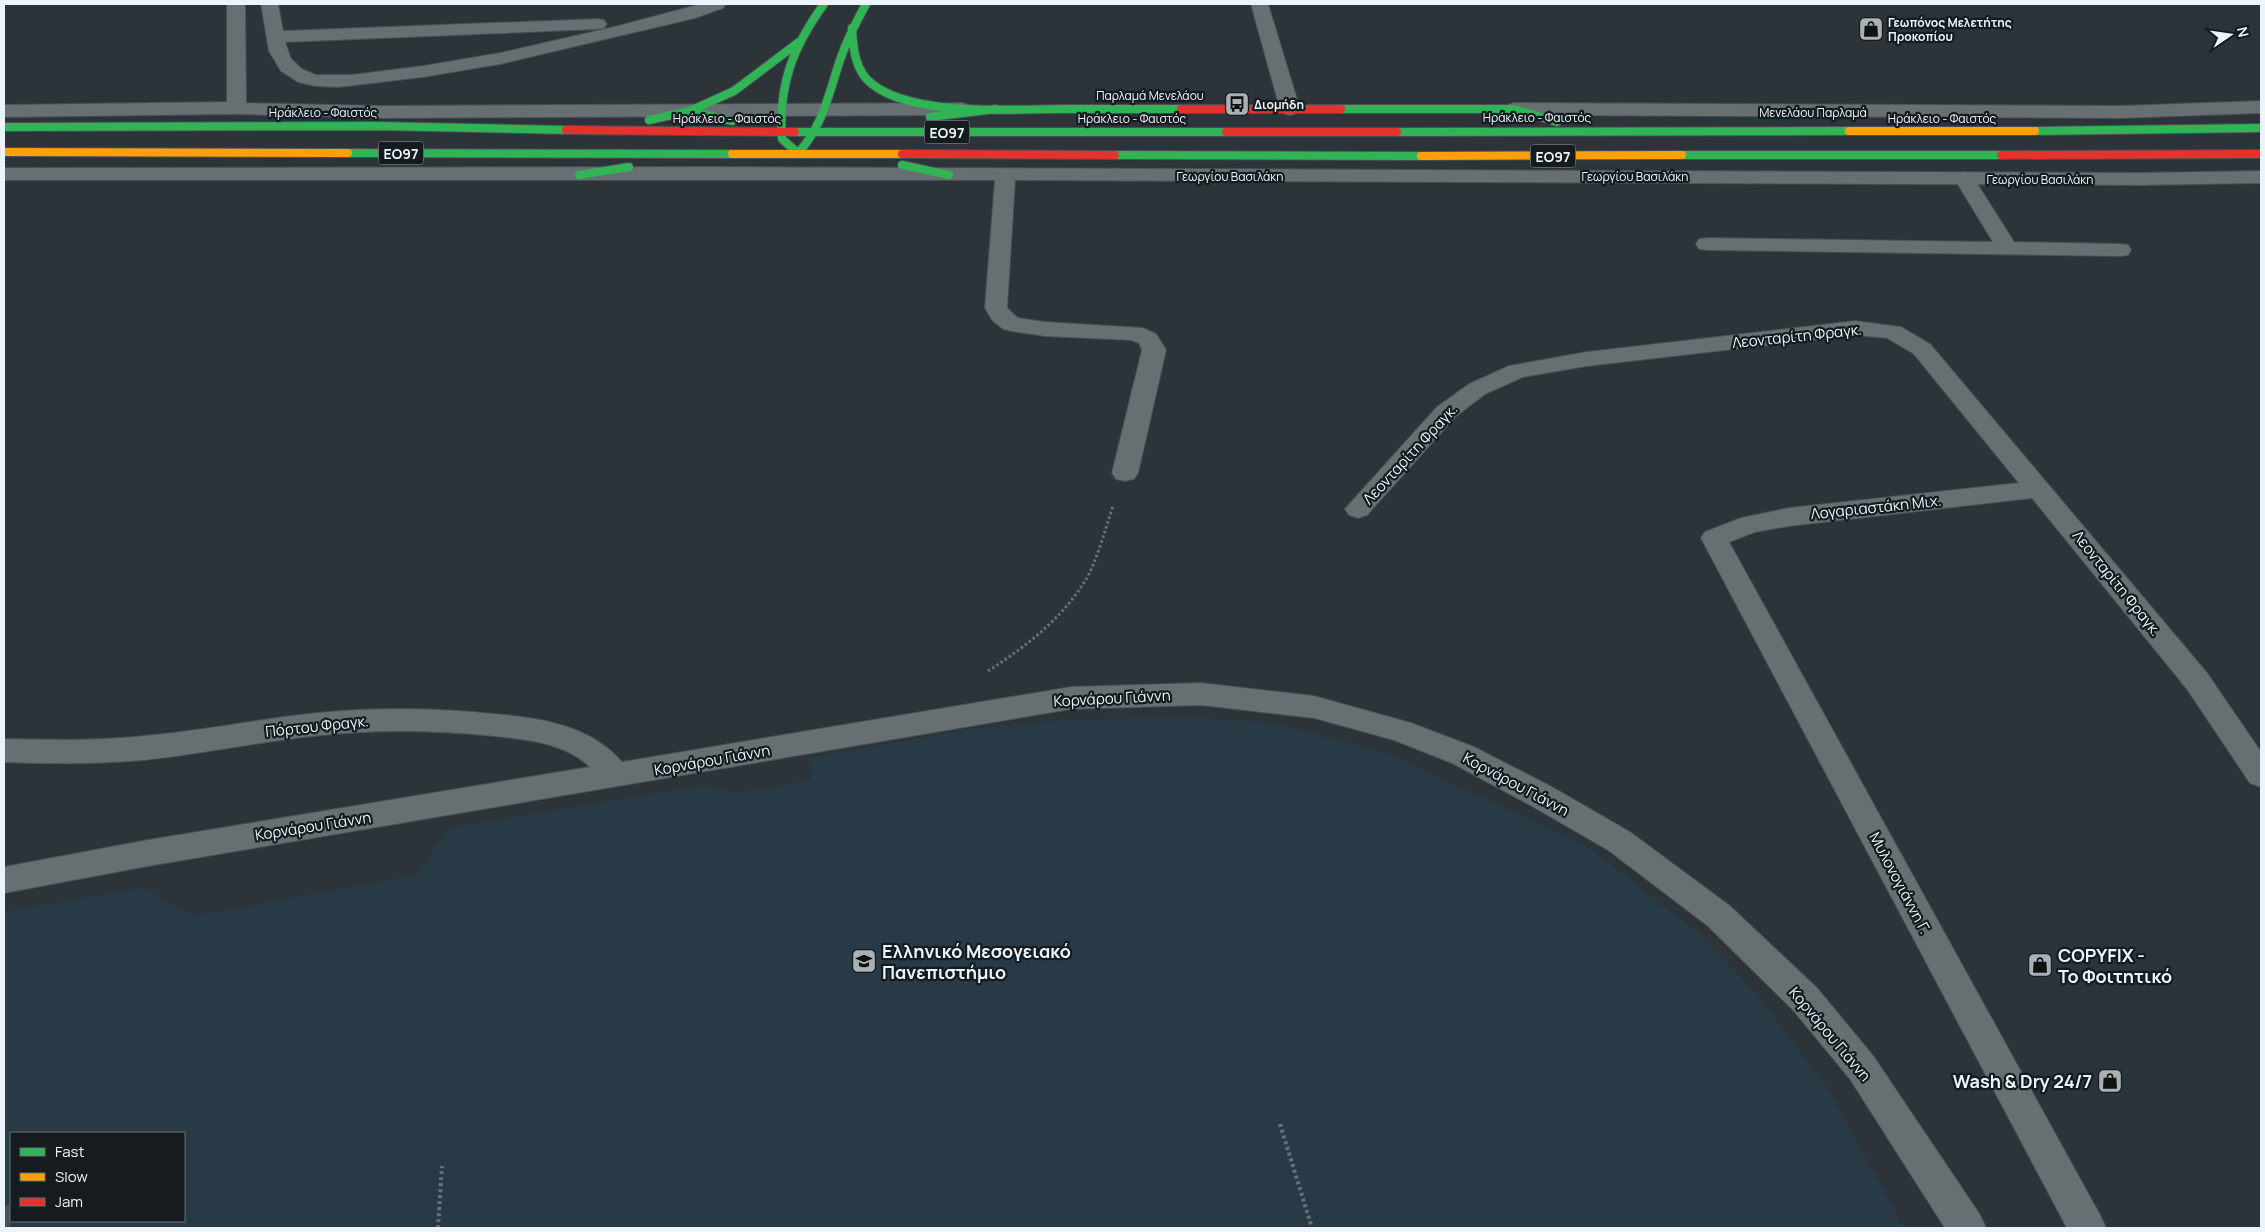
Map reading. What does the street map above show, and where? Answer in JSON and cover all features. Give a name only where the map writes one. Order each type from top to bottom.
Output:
[{"type":"main road","points":[[824,4],[800,41],[784,79],[779,110],[780,132],[784,143],[798,153],[814,139],[819,131],[835,76],[852,28],[866,4]]},
{"type":"main road","points":[[852,28],[855,56],[862,72],[882,89],[926,103],[996,109]]},
{"type":"main road","points":[[596,131],[690,111],[734,91],[800,41]]},
{"type":"main road","points":[[819,131],[996,109]]},
{"type":"main road","name":"Παρλαμά Μενελάου","points":[[996,109],[1514,109],[1539,118],[1613,131]]},
{"type":"main road","points":[[690,111],[780,132]]},
{"type":"main road","name":"Ηράκλειο - Φαιστός","points":[[6,123],[780,132],[2086,131],[2261,128]]},
{"type":"main road","name":"ΕΟ97","points":[[4,152],[1461,156],[2261,154]]},
{"type":"main road","points":[[844,153],[949,175]]},
{"type":"main road","points":[[579,175],[712,154]]},
{"type":"street","points":[[236,4],[235,61],[237,108]]},
{"type":"street","points":[[270,4],[275,37],[282,59],[292,72],[304,78],[322,80],[354,80],[438,70],[499,59],[658,22],[697,12],[717,4]]},
{"type":"street","points":[[1259,4],[1290,109]]},
{"type":"street","points":[[275,37],[658,22]]},
{"type":"street","points":[[6,123],[237,108],[384,112],[996,109]]},
{"type":"street","name":"Μενελάου Παρλαμά","points":[[1514,109],[2120,112],[2261,108]]},
{"type":"street","name":"Γεωργίου Βασιλάκη","points":[[4,174],[2261,177]]},
{"type":"street","points":[[1006,175],[996,308],[1000,315],[1011,324],[1045,329],[1135,332],[1148,339],[1154,350],[1125,473]]},
{"type":"street","points":[[1964,178],[2007,248]]},
{"type":"street","points":[[1706,244],[2120,250]]},
{"type":"street","name":"Λεονταρίτη Φραγκ.","points":[[1358,509],[1446,412],[1477,389],[1516,371],[1587,359],[1855,328],[1894,332],[1922,349],[2040,489],[2197,681],[2261,775]]},
{"type":"street","name":"Λογαριαστάκη Μιχ.","points":[[1714,538],[1750,524],[1789,517],[2040,489]]},
{"type":"street","name":"Μυλονογιάννη Γ.","points":[[1714,538],[2087,1228]]},
{"type":"street","name":"Κορνάρου Γιάννη","points":[[4,880],[148,853],[616,776],[1071,698],[1201,694],[1314,708],[1401,731],[1463,755],[1541,796],[1619,841],[1719,916],[1805,1000],[1862,1068],[1967,1228]]},
{"type":"street","name":"Πόρτου Φραγκ.","points":[[4,751],[99,752],[145,748],[339,722],[420,719],[526,728],[560,736],[589,749],[603,760],[616,776]]},
{"type":"path","points":[[986,672],[1011,656],[1056,620],[1086,580],[1125,473]]},
{"type":"path","points":[[1280,1124],[1312,1228]]},
{"type":"path","points":[[438,1228],[442,1166]]},
{"type":"shaded area","name":"Ελληνικό Μεσογειακό Πανεπιστήμιο","points":[[1194,717],[1281,724],[1391,755],[1585,845],[1696,931],[1754,991],[1829,1090],[1904,1228],[4,1228],[4,912],[144,888],[195,916],[416,875],[450,828],[707,785],[733,793],[812,780],[808,758],[970,729],[1065,720]]},
{"type":"building","points":[[10,1204],[10,1228],[4,1228],[4,1206]]},
{"type":"traffic: fast","points":[[824,4],[803,35],[795,51],[784,84],[781,102],[782,139],[798,153],[814,134],[819,124],[844,51],[866,4]]},
{"type":"traffic: fast","points":[[852,28],[856,58],[866,78],[889,94],[911,101],[936,106],[991,109],[1181,109]]},
{"type":"traffic: fast","points":[[690,111],[734,91],[799,42]]},
{"type":"traffic: fast","points":[[930,117],[996,109]]},
{"type":"traffic: fast","points":[[1341,109],[1514,109]]},
{"type":"traffic: fast","points":[[1514,109],[1557,122]]},
{"type":"traffic: fast","points":[[649,120],[690,111],[732,121]]},
{"type":"traffic: fast","points":[[4,127],[379,126],[566,130]]},
{"type":"traffic: fast","points":[[2035,131],[2261,128]]},
{"type":"traffic: fast","points":[[1397,132],[1849,131]]},
{"type":"traffic: fast","points":[[795,132],[1226,132]]},
{"type":"traffic: fast","points":[[348,153],[732,154]]},
{"type":"traffic: fast","points":[[1115,155],[1421,156]]},
{"type":"traffic: fast","points":[[1682,155],[2001,155]]},
{"type":"traffic: fast","points":[[902,165],[949,175]]},
{"type":"traffic: fast","points":[[579,175],[629,167]]},
{"type":"traffic: slow","points":[[1849,131],[2035,131]]},
{"type":"traffic: slow","points":[[4,152],[348,153]]},
{"type":"traffic: slow","points":[[732,154],[902,154]]},
{"type":"traffic: slow","points":[[1421,156],[1682,155]]},
{"type":"traffic: jam","points":[[1181,109],[1341,109]]},
{"type":"traffic: jam","points":[[566,130],[795,132]]},
{"type":"traffic: jam","points":[[1226,132],[1397,132]]},
{"type":"traffic: jam","points":[[902,154],[1115,155]]},
{"type":"traffic: jam","points":[[2001,155],[2261,154]]},
{"type":"place","name":"Γεωπόνος Μελετήτης Προκοπίου","points":[[1871,29]]},
{"type":"place","name":"Διομήδη","points":[[1237,104]]},
{"type":"place","name":"Ελληνικό Μεσογειακό Πανεπιστήμιο","points":[[864,961]]},
{"type":"place","name":"COPYFIX - Το Φοιτητικό","points":[[2040,965]]},
{"type":"place","name":"Wash & Dry 24/7","points":[[2110,1081]]}]
